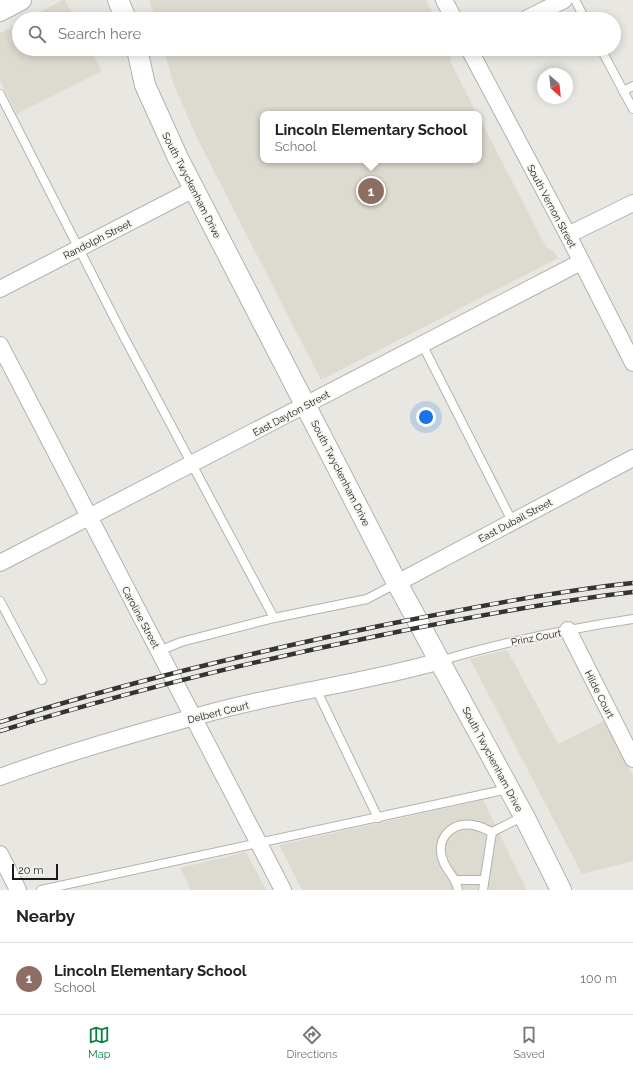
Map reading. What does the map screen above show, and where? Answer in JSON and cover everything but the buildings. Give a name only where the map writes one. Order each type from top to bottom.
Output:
[{"type":"street","points":[[0,10],[20,0]]},
{"type":"street","points":[[118,0],[123,12]]},
{"type":"street","points":[[444,0],[450,12]]},
{"type":"street","points":[[540,12],[564,0]]},
{"type":"street","name":"South Twyckenham Drive","points":[[138,56],[145,85],[194,189],[397,583],[524,816],[561,890]]},
{"type":"street","name":"South Vernon Street","points":[[473,56],[568,235],[633,363]]},
{"type":"street","name":"Randolph Street","points":[[0,289],[194,189]]},
{"type":"street","points":[[568,235],[633,202]]},
{"type":"street","name":"East Dayton Street","points":[[0,563],[89,516],[193,465],[306,404],[581,262]]},
{"type":"street","name":"Caroline Street","points":[[0,345],[283,890]]},
{"type":"street","name":"East Dubail Street","points":[[397,583],[633,458]]},
{"type":"street","name":"Hilde Court","points":[[568,630],[633,759]]},
{"type":"street","name":"Delbert Court","points":[[0,777],[110,741],[193,718],[440,661]]},
{"type":"street","points":[[0,854],[18,890]]},
{"type":"lane","points":[[575,0],[581,12]]},
{"type":"lane","points":[[605,56],[633,109]]},
{"type":"lane","points":[[623,91],[633,86]]},
{"type":"lane","points":[[0,94],[124,337],[274,618]]},
{"type":"lane","points":[[422,344],[512,521]]},
{"type":"lane","points":[[159,650],[181,642],[274,618],[367,599],[397,583]]},
{"type":"lane","points":[[0,601],[42,680]]},
{"type":"lane","name":"Prinz Court","points":[[440,661],[500,644],[633,619]]},
{"type":"lane","points":[[318,688],[319,695],[378,818]]},
{"type":"lane","points":[[41,890],[259,844],[509,788]]},
{"type":"lane","points":[[492,832],[524,816]]},
{"type":"lane","points":[[458,890],[456,880],[444,863],[440,849],[444,835],[456,826],[476,825],[492,832]]},
{"type":"lane","points":[[483,890],[492,832]]},
{"type":"lane","points":[[456,880],[484,880]]},
{"type":"shaded area","points":[[65,0],[71,12],[40,12]]},
{"type":"shaded area","points":[[149,0],[426,0],[432,12],[153,12]]},
{"type":"shaded area","points":[[12,27],[12,56],[94,56],[102,71],[17,114],[0,81],[0,33]]},
{"type":"shaded area","points":[[166,56],[450,56],[451,63],[475,111],[260,111],[260,163],[482,163],[482,123],[546,247],[554,252],[558,258],[321,380],[196,136],[173,83]]},
{"type":"shaded area","points":[[507,650],[558,744],[604,721],[633,776],[633,861],[582,874],[470,659]]},
{"type":"shaded area","points":[[483,800],[527,890],[302,890],[279,845]]},
{"type":"shaded area","points":[[246,852],[266,890],[191,890],[180,868]]},
{"type":"railway","points":[[0,722],[48,707],[193,668],[340,634],[511,601],[633,583]]},
{"type":"railway","points":[[0,731],[142,690],[286,655],[476,617],[633,592]]},
{"type":"place","name":"Lincoln Elementary School","points":[[371,191]]}]
